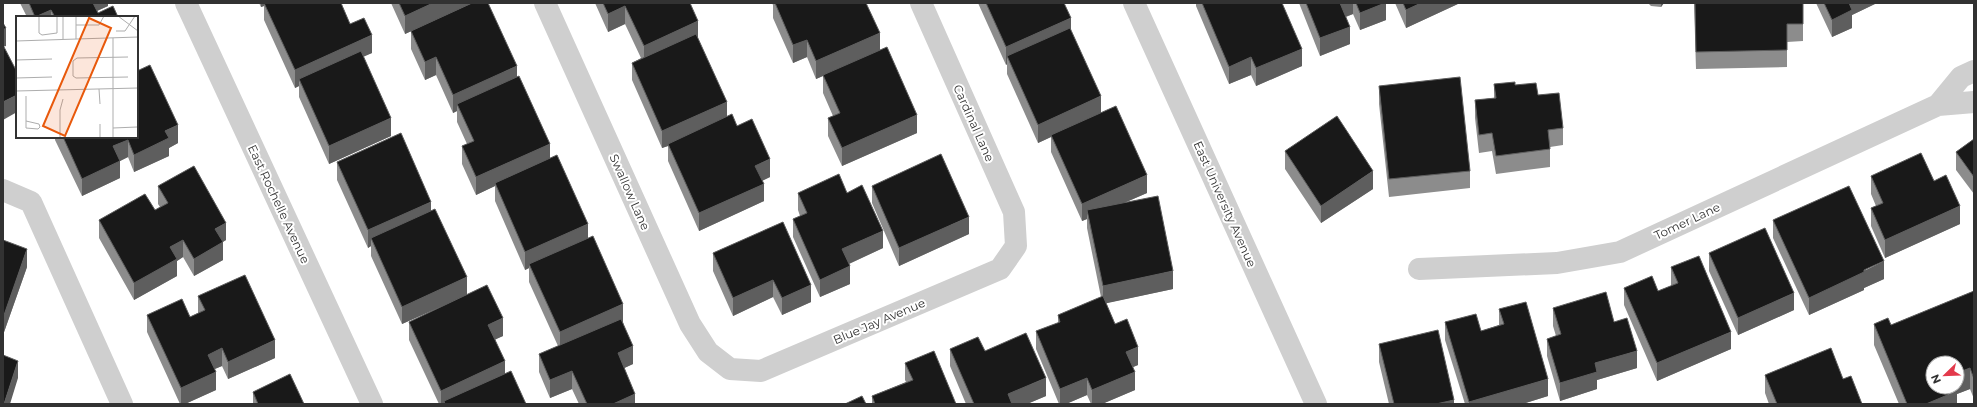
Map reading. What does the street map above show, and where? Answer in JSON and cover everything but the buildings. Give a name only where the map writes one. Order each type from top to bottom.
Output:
[{"type":"street","name":"East Rochelle Avenue","points":[[186,3],[372,404]]},
{"type":"street","name":"Swallow Lane","points":[[545,3],[690,324],[708,352],[730,369]]},
{"type":"street","name":"Cardinal Lane","points":[[921,3],[1014,212],[1016,246]]},
{"type":"street","name":"East University Avenue","points":[[1134,3],[1316,404]]},
{"type":"street","name":"Tomer Lane","points":[[1938,106],[1961,77],[1974,71]]},
{"type":"street","name":"Tomer Lane","points":[[1419,269],[1557,263],[1620,252],[1938,106],[1974,102]]},
{"type":"street","points":[[3,190],[31,202],[122,404]]},
{"type":"street","name":"Blue Jay Avenue","points":[[730,369],[761,371],[1000,270],[1016,246]]}]
